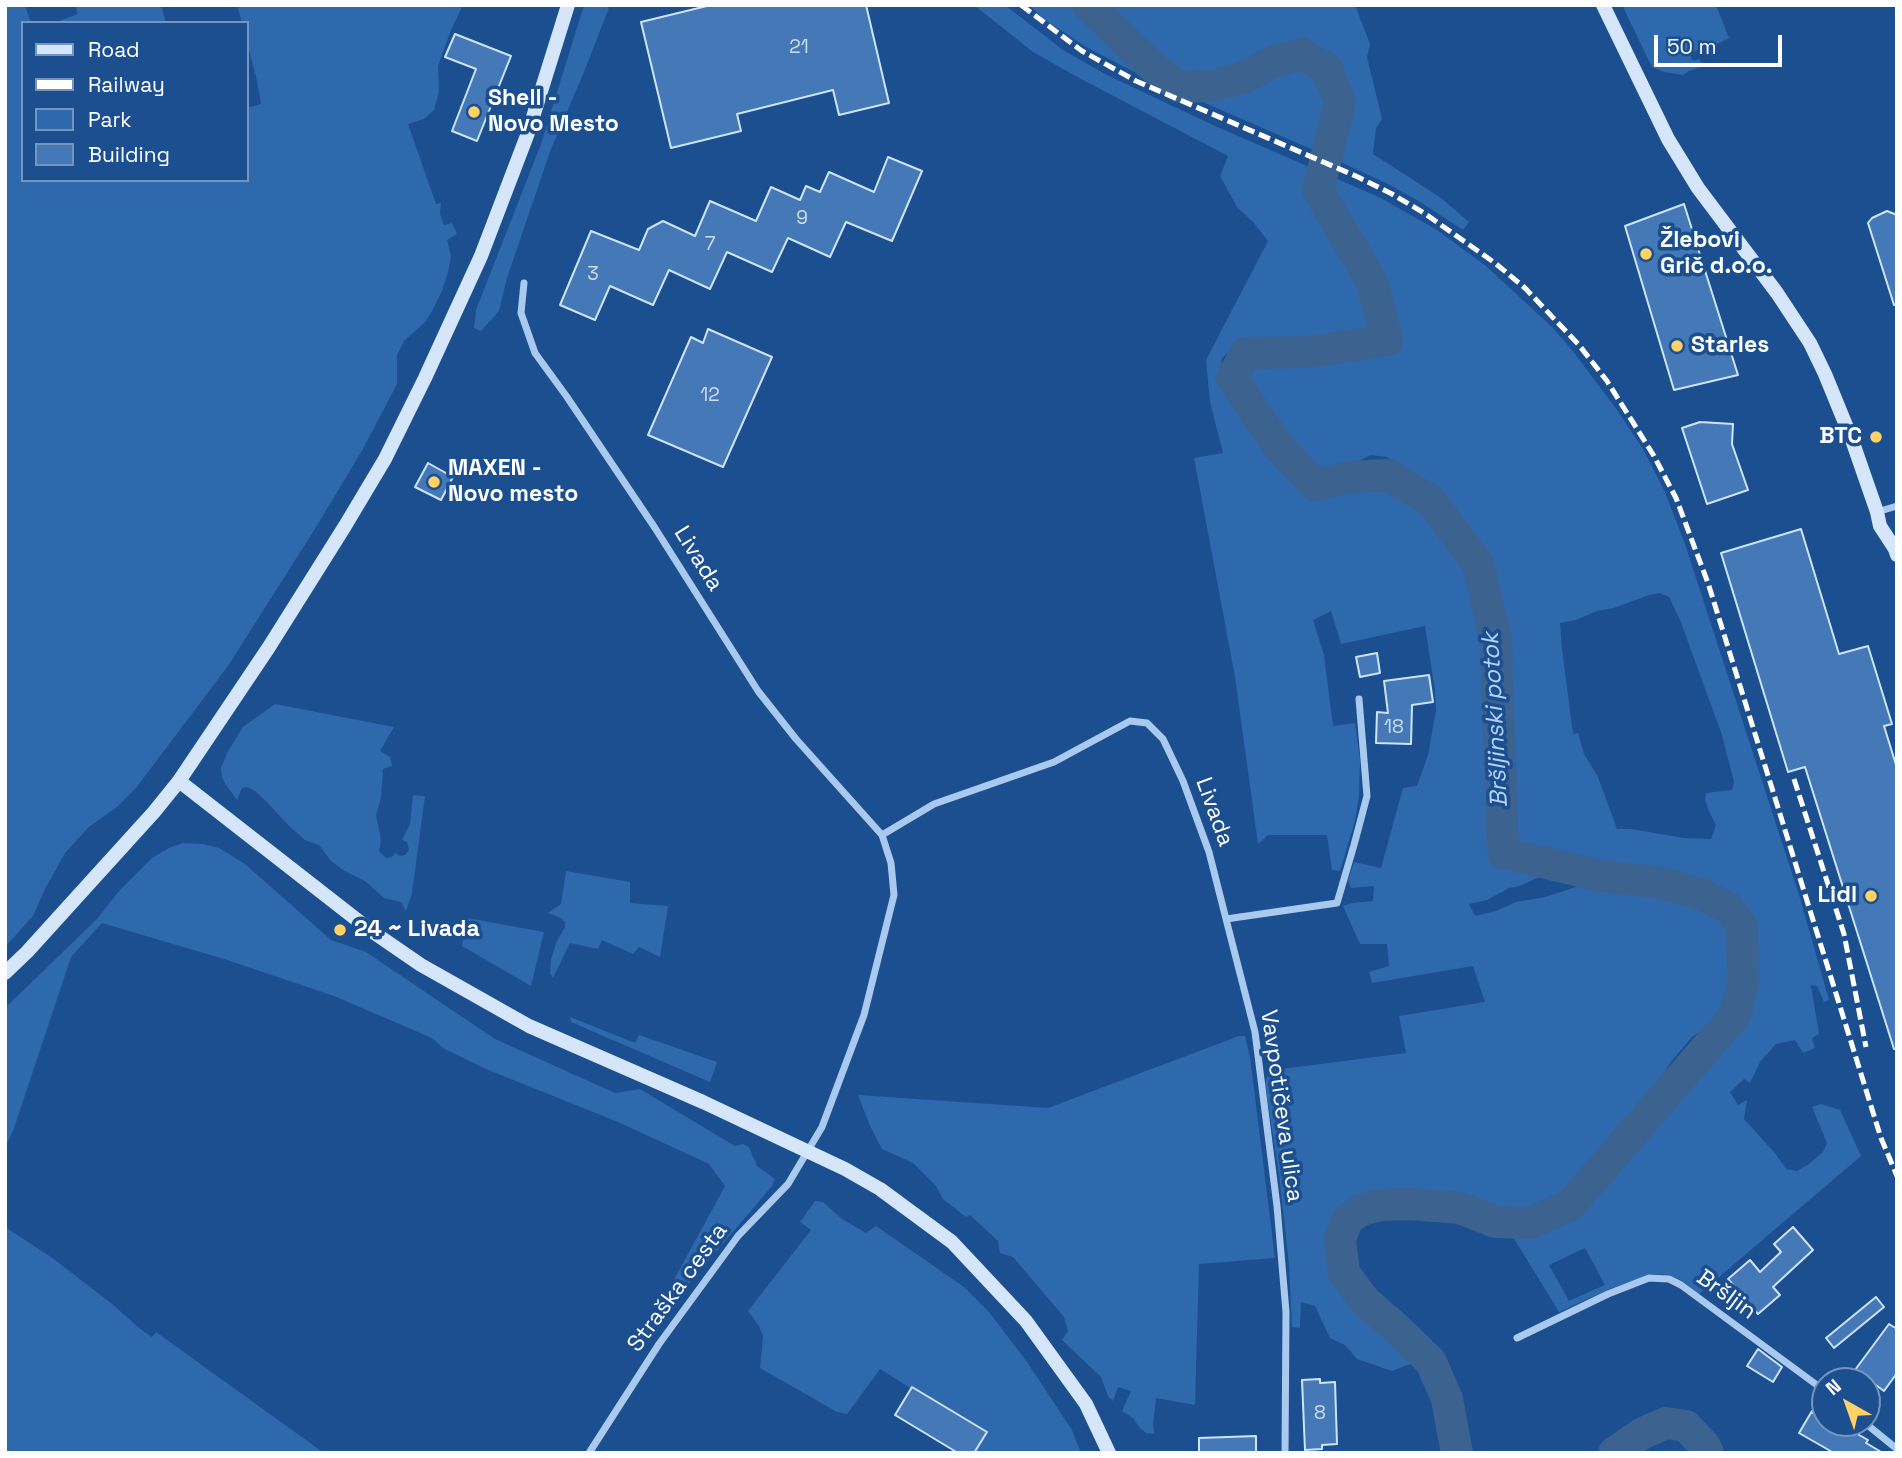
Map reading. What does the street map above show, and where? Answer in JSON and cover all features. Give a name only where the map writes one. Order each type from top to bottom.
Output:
[{"type":"street","points":[[5,972],[27,952],[154,812],[178,780],[269,647],[384,459],[481,256],[528,133],[568,5]]},
{"type":"street","points":[[1603,5],[1680,159],[1719,218],[1777,293],[1810,343],[1852,440],[1880,526],[1897,555]]},
{"type":"street","name":"Livada","points":[[524,284],[521,313],[535,353],[655,528],[758,691],[796,739],[882,835],[891,863],[894,895],[888,926],[864,1015],[821,1127],[806,1152]]},
{"type":"street","points":[[1877,512],[1897,506]]},
{"type":"street","points":[[1226,919],[1337,903],[1367,796],[1359,699]]},
{"type":"street","name":"Livada","points":[[882,835],[934,804],[1054,762],[1130,721],[1147,723],[1163,739],[1183,781],[1209,852],[1226,919]]},
{"type":"street","points":[[178,780],[370,930],[421,965],[529,1026],[703,1102],[845,1169],[880,1189],[952,1242],[1026,1321],[1086,1404],[1109,1453]]},
{"type":"street","name":"Vavpotičeva ulica","points":[[1226,919],[1255,1032],[1277,1206],[1286,1312],[1285,1453]]},
{"type":"street","name":"Straška cesta","points":[[589,1453],[659,1344],[738,1236],[788,1184],[806,1152]]},
{"type":"street","name":"Bršljin","points":[[1517,1338],[1608,1294],[1649,1278],[1669,1279],[1681,1285],[1811,1381]]},
{"type":"street","points":[[1881,1436],[1897,1450]]},
{"type":"green space","points":[[5,5],[25,5],[30,21],[21,21],[21,182],[248,182],[248,108],[261,104],[248,46],[248,21],[241,21],[237,5],[465,5],[451,30],[438,66],[439,92],[434,110],[424,119],[408,124],[436,204],[441,203],[440,214],[444,225],[452,223],[457,234],[447,240],[451,256],[442,291],[425,322],[404,341],[397,355],[397,384],[363,449],[228,666],[136,788],[117,807],[89,827],[65,853],[33,916],[5,947]]},
{"type":"green space","points":[[75,5],[161,5],[165,21],[59,21],[78,14]]},
{"type":"green space","points":[[584,5],[610,5],[551,149],[507,278],[499,311],[481,331],[474,328],[476,310],[541,144]]},
{"type":"green space","points":[[974,5],[1005,5],[1063,50],[1105,74],[1215,126],[1381,198],[1437,230],[1486,266],[1552,327],[1617,410],[1643,449],[1665,492],[1686,547],[1800,898],[1829,1000],[1824,1002],[1817,986],[1811,985],[1819,1034],[1812,1038],[1815,1048],[1803,1053],[1795,1040],[1776,1044],[1760,1062],[1750,1083],[1744,1079],[1730,1092],[1738,1105],[1747,1100],[1744,1119],[1786,1169],[1797,1171],[1823,1152],[1827,1143],[1812,1107],[1821,1104],[1840,1110],[1861,1156],[1698,1295],[1684,1282],[1670,1275],[1652,1274],[1612,1288],[1559,1312],[1510,1232],[1531,1229],[1568,1214],[1592,1194],[1619,1168],[1660,1115],[1703,1050],[1733,1027],[1746,1010],[1753,960],[1750,924],[1738,906],[1721,895],[1681,880],[1594,869],[1537,878],[1509,888],[1487,900],[1469,904],[1475,916],[1516,902],[1602,881],[1659,889],[1706,905],[1728,919],[1736,935],[1736,989],[1723,1016],[1692,1037],[1670,1063],[1649,1103],[1566,1196],[1535,1213],[1500,1214],[1479,1203],[1461,1199],[1390,1198],[1351,1208],[1337,1228],[1335,1240],[1339,1275],[1345,1288],[1359,1304],[1418,1361],[1392,1371],[1357,1359],[1345,1345],[1330,1338],[1315,1306],[1301,1302],[1300,1328],[1292,1327],[1289,1265],[1279,1173],[1265,1084],[1268,1074],[1274,1070],[1406,1053],[1399,1016],[1485,1002],[1473,966],[1372,983],[1369,972],[1389,966],[1387,944],[1360,944],[1343,906],[1373,901],[1374,886],[1351,888],[1348,880],[1354,862],[1381,868],[1403,788],[1417,786],[1428,755],[1436,711],[1425,626],[1341,644],[1331,611],[1313,620],[1324,655],[1333,726],[1355,723],[1360,760],[1355,821],[1340,871],[1332,870],[1327,835],[1268,835],[1258,844],[1235,677],[1194,458],[1223,453],[1210,402],[1206,360],[1268,241],[1237,207],[1220,176],[1228,156],[1033,52]],"holes":[[[1245,343],[1318,345],[1318,356],[1252,361],[1242,366],[1241,372],[1296,460],[1321,470],[1350,465],[1371,455],[1387,457],[1407,471],[1432,495],[1474,543],[1489,572],[1509,628],[1512,654],[1501,655],[1487,625],[1481,600],[1468,570],[1453,546],[1410,495],[1376,473],[1320,489],[1297,480],[1283,467],[1220,373],[1222,358]],[[1660,593],[1669,597],[1680,620],[1722,735],[1734,782],[1732,790],[1706,793],[1705,800],[1716,825],[1711,839],[1617,829],[1598,777],[1584,754],[1578,733],[1573,734],[1560,623]],[[1585,1248],[1605,1285],[1569,1301],[1549,1265]]]},
{"type":"green space","points":[[1030,5],[1076,5],[1106,37],[1129,54],[1146,78],[1086,47],[1041,17]]},
{"type":"green space","points":[[1096,5],[1355,5],[1370,44],[1367,57],[1382,119],[1376,128],[1373,154],[1441,198],[1469,222],[1463,230],[1390,185],[1198,100],[1238,91],[1289,65],[1307,68],[1324,87],[1331,108],[1347,114],[1347,103],[1341,87],[1323,54],[1315,48],[1301,46],[1282,49],[1229,75],[1186,76],[1151,57],[1120,32]]},
{"type":"green space","points":[[1622,5],[1716,5],[1729,38],[1715,45],[1718,51],[1711,52],[1701,47],[1690,55],[1693,61],[1699,59],[1704,66],[1683,75],[1664,72],[1652,67]]},
{"type":"green space","points":[[275,704],[394,727],[380,751],[390,757],[392,766],[383,769],[381,798],[376,815],[381,840],[379,851],[386,858],[395,853],[405,855],[409,850],[407,842],[402,840],[410,824],[413,795],[425,796],[412,893],[406,911],[401,902],[384,898],[365,881],[331,861],[319,845],[305,840],[255,791],[242,788],[237,800],[226,785],[221,768],[228,751],[243,727]]},
{"type":"green space","points":[[183,843],[219,848],[245,864],[331,940],[366,952],[495,1039],[615,1093],[640,1089],[735,1146],[743,1144],[749,1147],[757,1166],[775,1179],[772,1186],[670,1306],[662,1302],[725,1186],[709,1164],[618,1122],[486,1069],[443,1048],[432,1038],[334,996],[224,959],[102,923],[71,957],[13,1131],[5,1147],[5,1008],[97,919],[118,892],[152,858]]},
{"type":"green space","points":[[566,871],[630,882],[630,903],[668,906],[660,957],[639,947],[633,954],[602,940],[598,949],[570,943],[553,978],[550,973],[551,959],[565,922],[548,913],[561,904]]},
{"type":"green space","points":[[467,918],[544,932],[531,986],[462,946]]},
{"type":"green space","points":[[570,1017],[635,1043],[639,1035],[717,1062],[710,1082],[571,1022]]},
{"type":"green space","points":[[1245,1036],[1250,1057],[1275,1258],[1199,1264],[1195,1405],[1156,1398],[1154,1434],[1146,1433],[1133,1418],[1122,1411],[1131,1391],[1118,1387],[1113,1401],[1108,1396],[1101,1377],[1062,1340],[1068,1331],[1064,1317],[1013,1257],[1000,1253],[998,1241],[970,1215],[966,1217],[943,1199],[936,1186],[913,1163],[882,1149],[858,1095],[1048,1108]]},
{"type":"green space","points":[[815,1201],[823,1202],[842,1219],[866,1233],[876,1226],[964,1287],[989,1312],[1027,1362],[1072,1430],[1081,1453],[971,1453],[983,1434],[880,1369],[847,1414],[837,1412],[760,1368],[763,1336],[748,1311],[811,1230],[800,1222]]},
{"type":"green space","points":[[5,1227],[51,1257],[139,1328],[152,1337],[156,1332],[324,1453],[5,1453]]},
{"type":"building","points":[[711,5],[866,5],[889,103],[839,115],[833,90],[737,114],[741,131],[671,148],[641,22]]},
{"type":"building","points":[[455,34],[511,56],[477,141],[452,131],[476,69],[445,57]]},
{"type":"building","points":[[888,157],[922,171],[892,241],[846,222],[830,257],[788,238],[772,272],[727,252],[710,289],[669,270],[653,305],[610,286],[595,320],[560,305],[591,231],[639,250],[648,229],[663,221],[695,236],[710,201],[756,221],[771,187],[800,200],[806,186],[820,192],[829,172],[874,192]]},
{"type":"building","points":[[1684,204],[1738,375],[1674,390],[1625,226]]},
{"type":"building","points":[[1887,211],[1897,215],[1897,304],[1894,305],[1868,223]]},
{"type":"building","points":[[708,329],[772,357],[723,467],[648,435],[691,337],[703,343]]},
{"type":"building","points":[[1700,422],[1733,424],[1732,444],[1748,490],[1707,504],[1682,428]]},
{"type":"building","name":"MAXEN - Novo mesto","points":[[428,463],[453,477],[441,500],[415,487]]},
{"type":"building","points":[[1801,529],[1839,654],[1868,646],[1892,724],[1884,726],[1897,768],[1897,1049],[1894,1049],[1805,767],[1788,772],[1721,553]]},
{"type":"building","points":[[1377,653],[1380,673],[1360,677],[1356,657]]},
{"type":"building","points":[[1429,675],[1433,702],[1412,705],[1411,744],[1376,743],[1377,712],[1388,713],[1384,681]]},
{"type":"building","points":[[1793,1227],[1813,1250],[1773,1287],[1780,1295],[1758,1314],[1728,1279],[1750,1260],[1760,1272],[1781,1252],[1774,1244]]},
{"type":"building","points":[[1876,1297],[1884,1307],[1834,1348],[1826,1338]]},
{"type":"building","points":[[1889,1324],[1897,1329],[1897,1373],[1884,1391],[1881,1389],[1881,1367],[1857,1367]]},
{"type":"building","points":[[1758,1349],[1782,1367],[1773,1382],[1747,1366]]},
{"type":"building","points":[[1320,1379],[1320,1383],[1335,1382],[1337,1444],[1322,1445],[1322,1449],[1305,1450],[1302,1380]]},
{"type":"building","points":[[912,1387],[987,1432],[974,1453],[958,1453],[895,1415]]},
{"type":"building","points":[[1811,1413],[1811,1437],[1863,1437],[1868,1440],[1866,1443],[1883,1453],[1834,1453],[1799,1433]]},
{"type":"building","points":[[1256,1436],[1256,1453],[1199,1453],[1199,1438]]},
{"type":"waterway","name":"Bršljinski potok","points":[[1088,5],[1156,70],[1180,87],[1212,86],[1242,78],[1275,61],[1302,54],[1327,69],[1340,103],[1318,190],[1372,282],[1387,340],[1309,352],[1246,353],[1232,378],[1277,445],[1315,485],[1350,477],[1388,475],[1431,501],[1478,564],[1496,640],[1503,853],[1597,875],[1661,883],[1703,895],[1729,908],[1742,926],[1743,983],[1735,1015],[1571,1204],[1531,1223],[1496,1222],[1460,1208],[1410,1204],[1381,1205],[1361,1210],[1347,1220],[1340,1240],[1344,1273],[1365,1301],[1431,1362],[1447,1399],[1457,1453]]},
{"type":"waterway","name":"Bršljinski potok","points":[[1614,1453],[1643,1433],[1666,1423],[1686,1426],[1708,1453]]},
{"type":"railway","points":[[1021,5],[1082,51],[1136,81],[1358,177],[1424,213],[1495,263],[1525,288],[1579,345],[1607,381],[1654,456],[1676,498],[1708,583],[1881,1138],[1897,1176]]},
{"type":"railway","points":[[1794,779],[1844,934],[1866,1047]]},
{"type":"place","name":"Shell - Novo Mesto","points":[[474,112]]},
{"type":"place","name":"Žlebovi Grič d.o.o.","points":[[1646,254]]},
{"type":"place","name":"Starles","points":[[1677,346]]},
{"type":"place","name":"BTC","points":[[1876,437]]},
{"type":"place","name":"MAXEN - Novo mesto","points":[[434,482]]},
{"type":"place","name":"Lidl","points":[[1871,896]]},
{"type":"place","name":"24 ~ Livada","points":[[340,930]]}]
